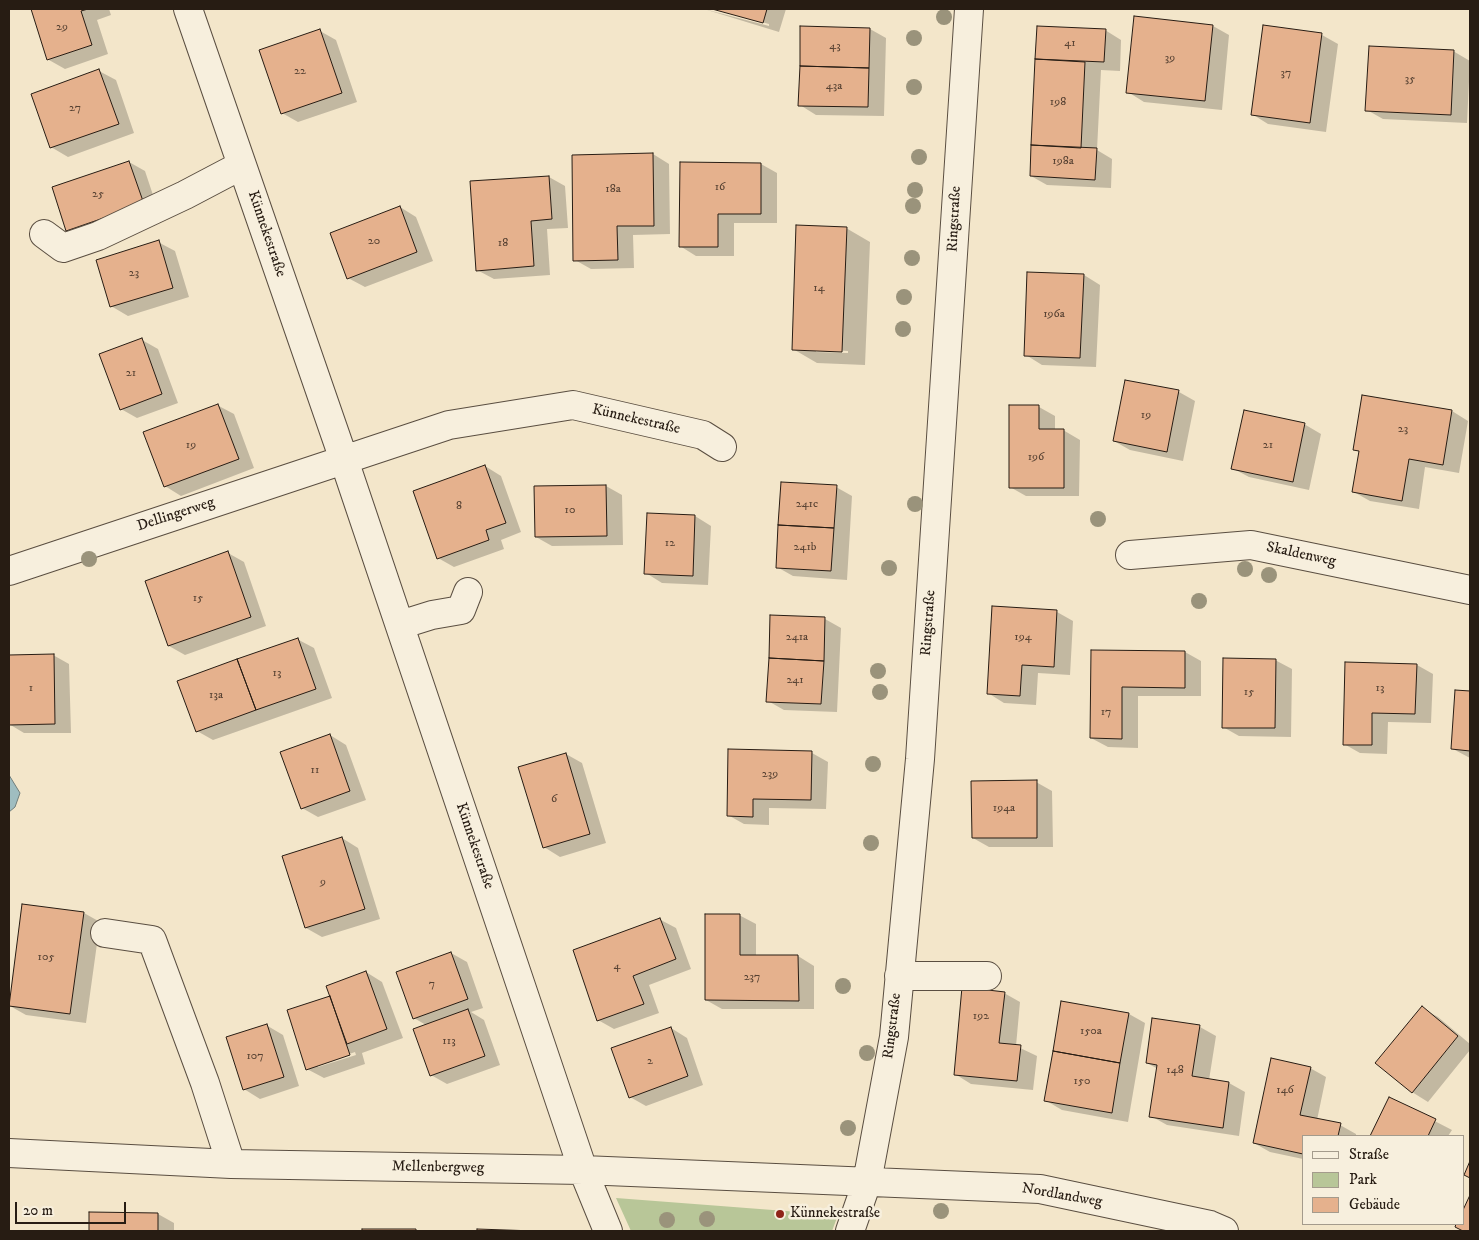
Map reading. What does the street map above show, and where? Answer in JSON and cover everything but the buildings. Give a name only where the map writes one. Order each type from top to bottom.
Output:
[{"type":"street","name":"Künnekestraße","points":[[188,9],[344,460],[583,1170],[608,1231]]},
{"type":"street","name":"Ringstraße","points":[[850,1231],[866,1182],[894,1037],[920,749],[970,9]]},
{"type":"street","points":[[44,234],[63,248],[98,236],[185,195],[242,165]]},
{"type":"street","name":"Künnekestraße","points":[[344,460],[449,425],[573,405],[703,435],[722,447]]},
{"type":"street","name":"Dellingerweg","points":[[9,571],[344,460]]},
{"type":"street","name":"Skaldenweg","points":[[1130,555],[1251,545],[1470,590]]},
{"type":"street","points":[[400,626],[432,615],[460,610],[468,592]]},
{"type":"street","points":[[105,933],[152,940],[232,1164]]},
{"type":"street","points":[[899,976],[987,976]]},
{"type":"street","name":"Mellenbergweg","points":[[9,1153],[232,1164],[583,1170],[866,1182]]},
{"type":"street","name":"Nordlandweg","points":[[866,1182],[1040,1189],[1210,1226],[1224,1231]]},
{"type":"green space","points":[[616,1198],[838,1215],[832,1231],[631,1231]]},
{"type":"water","points":[[9,775],[20,793],[15,807],[9,812]]},
{"type":"place","name":"Künnekestraße","points":[[780,1214]]}]
